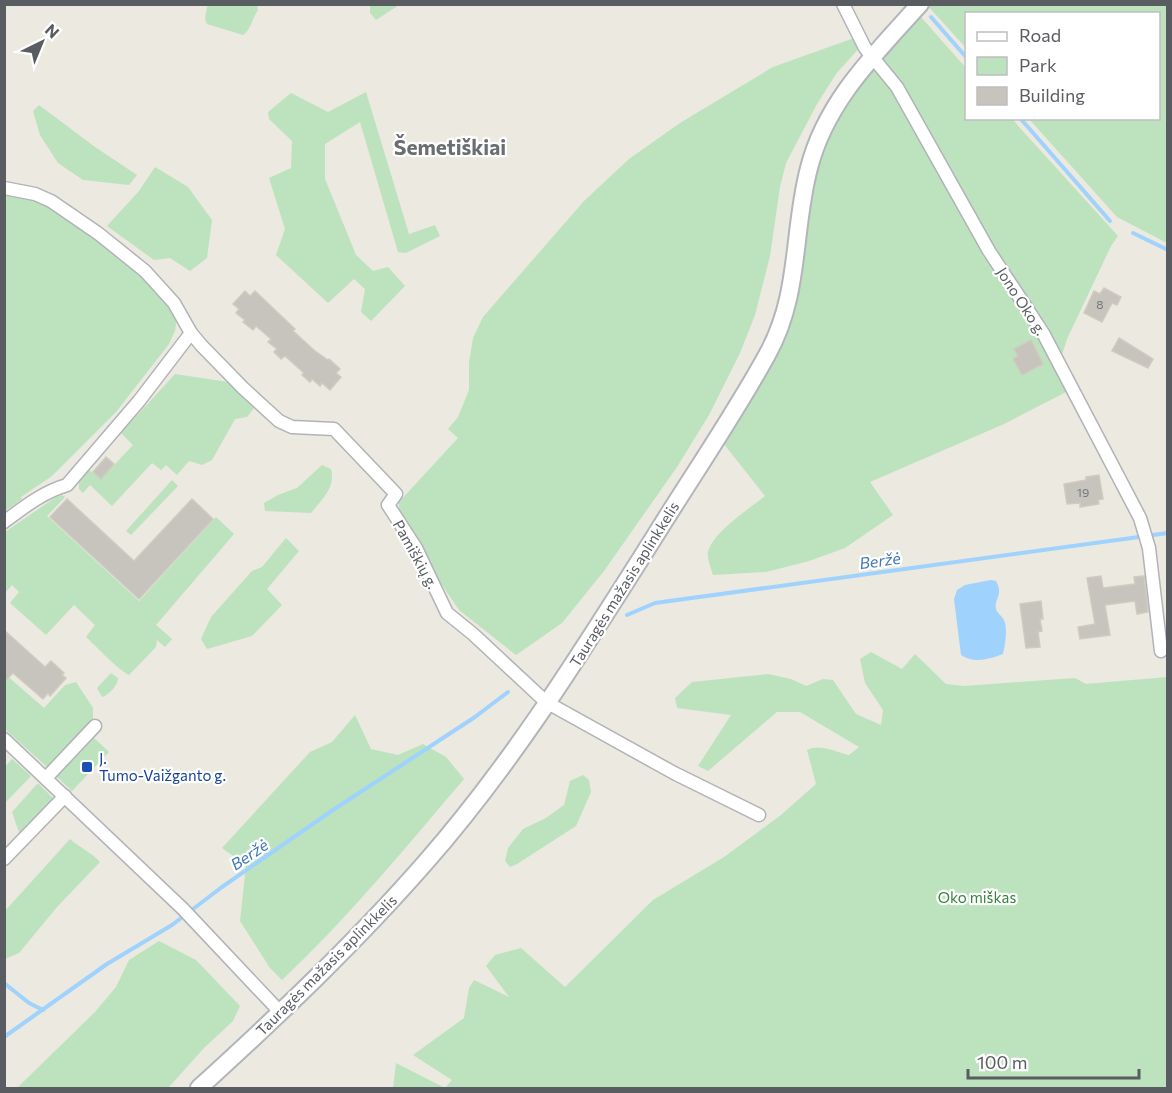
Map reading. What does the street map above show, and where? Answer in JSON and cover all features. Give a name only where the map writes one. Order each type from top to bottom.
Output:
[{"type":"main road","name":"Tauragės mažasis aplinkkelis","points":[[200,1089],[281,1013],[371,923],[427,861],[511,755],[572,668],[770,352],[791,291],[808,169],[818,139],[834,107],[854,78],[920,4]]},
{"type":"street","name":"Jono Oko g.","points":[[843,4],[860,39],[897,87],[990,251],[1043,333],[1140,518],[1162,604],[1161,651]]},
{"type":"street","name":"Pamiškių g.","points":[[4,188],[35,194],[51,201],[124,252],[167,294],[191,333],[243,388],[279,421],[292,427],[334,429],[396,494],[388,505],[416,548],[447,613],[546,702],[674,773],[759,815]]},
{"type":"street","points":[[4,522],[34,500],[67,485],[139,401],[191,333]]},
{"type":"street","points":[[46,778],[95,726]]},
{"type":"street","points":[[4,739],[183,909],[281,1013]]},
{"type":"street","points":[[4,859],[65,796]]},
{"type":"green space","points":[[210,4],[257,5],[258,10],[243,35],[207,24],[205,19],[207,7]]},
{"type":"green space","points":[[370,4],[399,5],[376,20],[370,13]]},
{"type":"green space","points":[[927,5],[1167,5],[1167,243],[1117,217],[1030,120],[1160,120],[1160,12],[965,12],[965,47]]},
{"type":"green space","points":[[920,16],[965,67],[965,120],[1013,120],[1118,236],[1111,246],[1067,339],[1058,367],[1070,390],[1004,424],[870,482],[893,515],[845,548],[809,561],[766,572],[713,575],[708,555],[711,544],[732,521],[765,496],[724,444],[768,369],[794,309],[802,279],[812,190],[826,142],[844,105],[874,64]]},
{"type":"green space","points":[[854,38],[860,47],[836,74],[817,104],[786,163],[780,187],[770,256],[755,315],[740,353],[709,415],[677,467],[604,571],[562,623],[516,655],[459,610],[438,579],[418,537],[399,511],[399,502],[458,438],[448,429],[458,417],[469,390],[469,363],[473,338],[483,317],[584,201],[629,159],[680,123],[773,67]]},
{"type":"green space","points":[[366,92],[409,234],[435,225],[440,236],[406,253],[398,252],[360,122],[325,144],[325,179],[356,255],[373,271],[388,267],[405,286],[371,321],[361,312],[365,289],[354,279],[328,303],[276,255],[285,229],[269,178],[291,168],[292,141],[269,119],[268,112],[291,93],[328,112]]},
{"type":"green space","points":[[39,105],[137,175],[129,185],[83,180],[58,163],[40,135],[33,111]]},
{"type":"green space","points":[[155,167],[188,187],[212,220],[207,258],[190,271],[170,258],[154,260],[107,226],[139,191]]},
{"type":"green space","points":[[5,192],[42,199],[141,271],[177,317],[175,331],[169,344],[116,412],[52,476],[5,511]]},
{"type":"green space","points":[[175,374],[228,382],[254,408],[247,417],[235,419],[212,460],[202,465],[189,461],[177,475],[166,465],[161,470],[152,463],[112,506],[90,485],[83,493],[79,489],[79,482],[89,470],[101,479],[133,445],[121,433]]},
{"type":"green space","points":[[322,465],[331,469],[332,482],[327,493],[311,513],[265,511],[264,503],[297,488]]},
{"type":"green space","points":[[172,480],[178,486],[131,535],[126,531]]},
{"type":"green space","points":[[62,495],[65,497],[47,516],[139,601],[216,517],[234,534],[156,625],[172,639],[165,647],[157,640],[156,647],[129,675],[86,637],[95,625],[74,605],[46,635],[10,603],[19,592],[12,585],[5,593],[5,532]]},
{"type":"green space","points":[[286,538],[299,551],[267,589],[282,605],[252,636],[207,649],[201,639],[211,617],[252,571],[262,567]]},
{"type":"green space","name":"Oko miškas","points":[[871,652],[902,669],[915,654],[946,684],[964,686],[1075,678],[1086,684],[1167,677],[1167,1088],[445,1088],[452,1080],[413,1055],[464,1018],[469,988],[474,980],[509,997],[486,966],[495,955],[521,948],[565,987],[653,900],[724,857],[781,815],[816,784],[807,750],[817,747],[849,755],[859,747],[800,712],[777,712],[708,771],[698,766],[731,715],[677,708],[675,698],[692,682],[768,674],[791,679],[806,686],[823,679],[833,680],[856,714],[881,725],[883,710],[865,683],[860,659]]},
{"type":"green space","points":[[111,673],[118,678],[118,681],[113,689],[102,697],[97,688]]},
{"type":"green space","points":[[5,674],[44,708],[65,685],[76,682],[93,708],[93,720],[47,767],[5,729]]},
{"type":"green space","points":[[355,715],[371,749],[398,755],[423,744],[446,757],[464,779],[353,907],[282,980],[270,968],[240,921],[246,865],[222,848],[310,752],[332,742]]},
{"type":"green space","points":[[94,738],[109,752],[72,791],[57,777]]},
{"type":"green space","points":[[12,759],[31,776],[5,803],[5,767]]},
{"type":"green space","points":[[583,775],[589,780],[591,792],[576,826],[510,867],[505,861],[508,848],[523,829],[546,818],[564,805],[570,781]]},
{"type":"green space","points":[[38,783],[55,800],[21,838],[12,812]]},
{"type":"green space","points":[[70,839],[100,862],[57,907],[19,953],[5,959],[5,911]]},
{"type":"green space","points":[[159,941],[196,960],[240,1006],[233,1021],[204,1048],[168,1088],[17,1088],[95,1012],[116,987],[129,960]]},
{"type":"green space","points":[[396,1063],[445,1088],[393,1088]]},
{"type":"water","points":[[996,581],[998,586],[996,609],[1005,624],[1006,637],[1003,654],[987,659],[966,658],[961,655],[954,599],[957,590],[965,585]]},
{"type":"building","points":[[1104,288],[1121,297],[1117,305],[1112,303],[1102,322],[1084,313],[1094,291],[1100,294]]},
{"type":"building","points":[[245,291],[250,296],[255,291],[295,329],[293,331],[340,369],[336,373],[341,377],[330,390],[322,383],[320,386],[312,379],[310,382],[302,375],[304,373],[285,356],[281,359],[274,352],[277,349],[268,342],[271,339],[256,326],[253,330],[243,322],[245,320],[236,313],[239,309],[233,304]]},
{"type":"building","points":[[1119,338],[1153,359],[1148,368],[1112,351]]},
{"type":"building","points":[[1031,340],[1043,364],[1022,375],[1013,359],[1018,356],[1014,349]]},
{"type":"building","points":[[106,457],[114,464],[101,479],[93,472]]},
{"type":"building","points":[[1099,475],[1103,499],[1098,500],[1099,504],[1080,507],[1080,503],[1067,504],[1064,484]]},
{"type":"building","points":[[67,499],[134,561],[192,499],[213,519],[139,599],[50,517]]},
{"type":"building","points":[[1101,576],[1103,588],[1135,584],[1134,577],[1144,576],[1148,612],[1137,614],[1135,601],[1105,605],[1110,635],[1080,639],[1078,627],[1095,624],[1087,578]]},
{"type":"building","points":[[1041,601],[1043,619],[1040,619],[1042,631],[1038,632],[1040,647],[1026,648],[1020,604]]},
{"type":"building","points":[[4,630],[45,667],[51,661],[64,673],[62,675],[66,678],[50,696],[48,693],[43,699],[13,673],[4,682]]},
{"type":"waterway","points":[[931,17],[965,56]]},
{"type":"waterway","points":[[1022,120],[1110,221]]},
{"type":"waterway","points":[[1133,233],[1168,250]]},
{"type":"waterway","name":"Beržė","points":[[1153,535],[1168,533]]},
{"type":"waterway","name":"Beržė","points":[[627,615],[655,603],[1139,537]]},
{"type":"waterway","name":"Beržė","points":[[4,1037],[107,964],[172,925],[222,887],[333,810],[475,717],[508,692]]},
{"type":"waterway","points":[[4,983],[29,1003],[43,1010]]},
{"type":"place","name":"J. Tumo-Vaižganto g.","points":[[87,767]]},
{"type":"district","name":"Šemetiškiai","points":[[450,146]]}]
